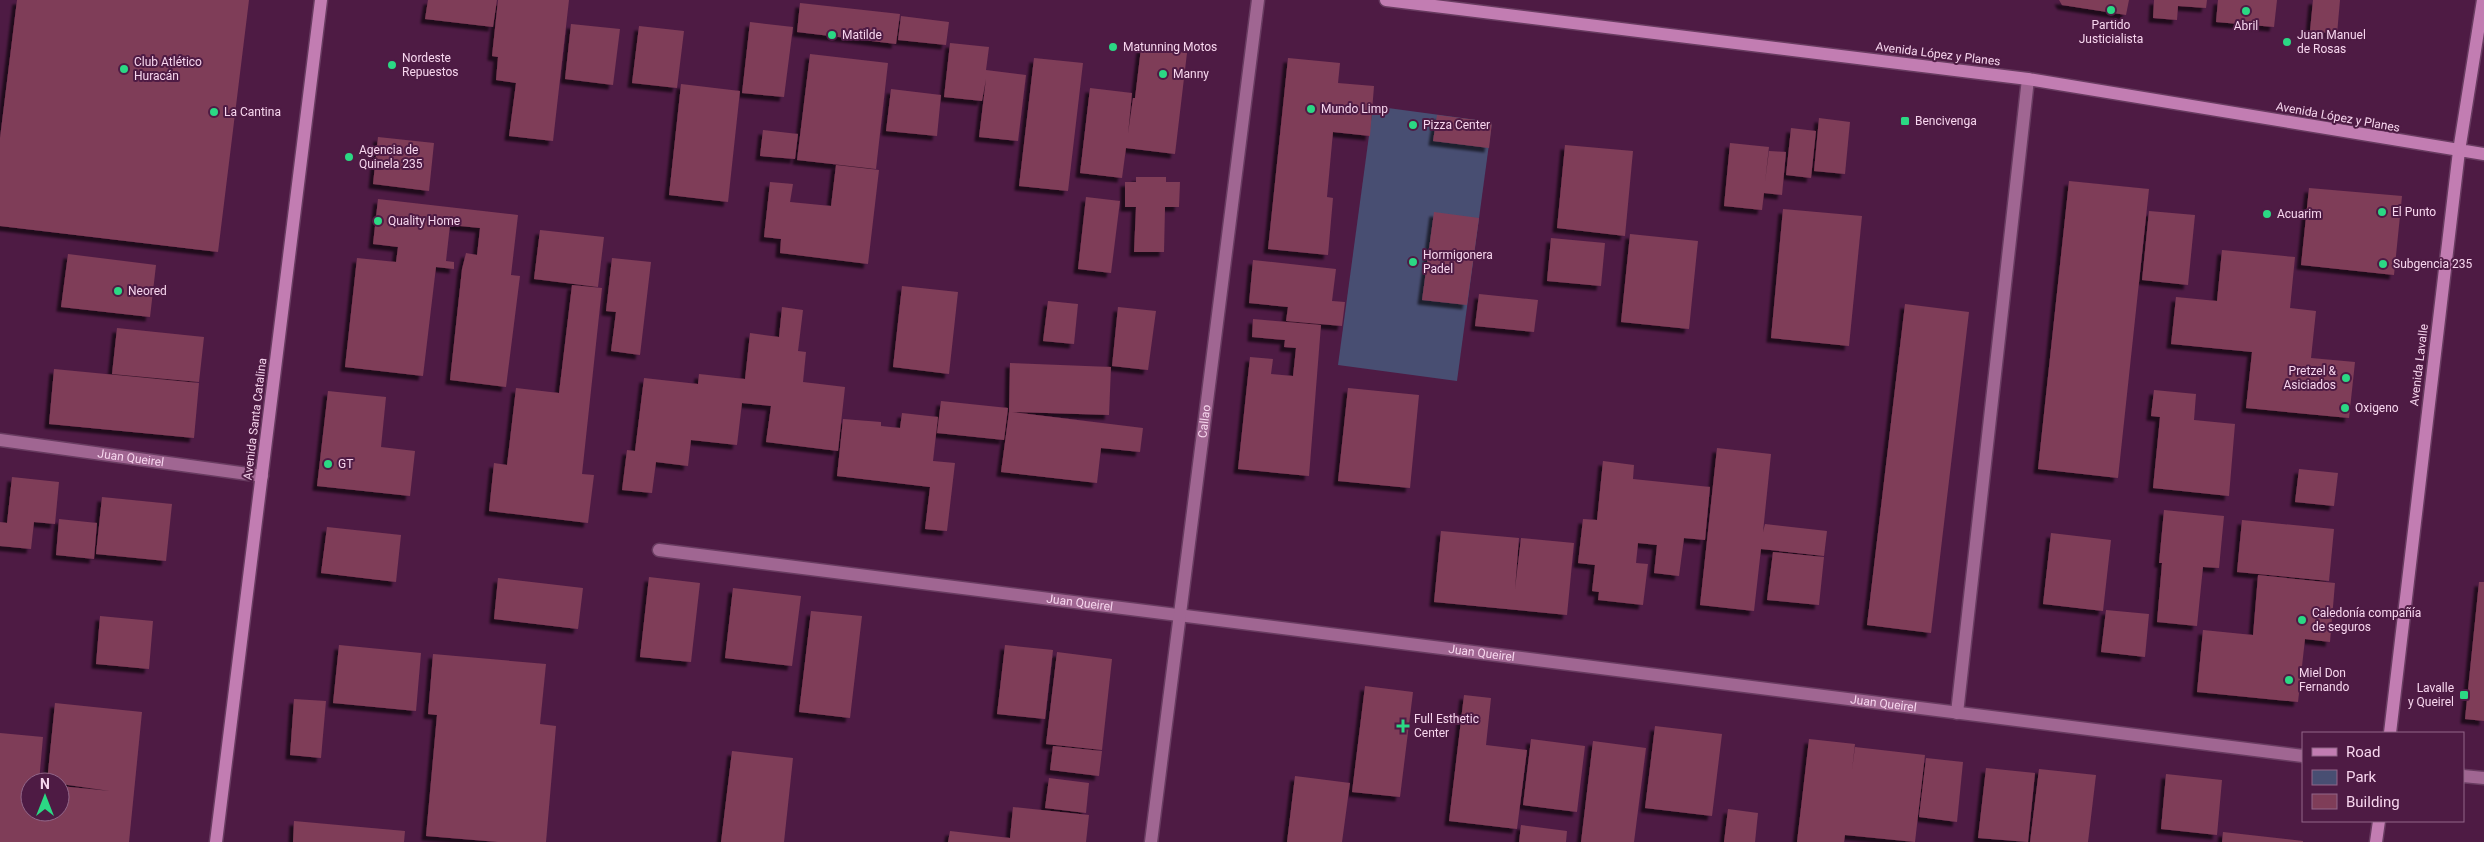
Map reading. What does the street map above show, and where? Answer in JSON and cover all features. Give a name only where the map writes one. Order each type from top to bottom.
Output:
[{"type":"main road","name":"Avenida Santa Catalina","points":[[216,842],[322,0]]},
{"type":"main road","name":"Avenida López y Planes","points":[[1386,0],[2028,79],[2484,154]]},
{"type":"main road","name":"Avenida Lavalle","points":[[2390,732],[2459,151],[2483,0]]},
{"type":"main road","points":[[2376,842],[2379,822]]},
{"type":"street","name":"Callao","points":[[1151,842],[1258,0]]},
{"type":"street","points":[[1957,713],[1958,682],[2028,79]]},
{"type":"street","name":"Juan Queirel","points":[[0,440],[262,476]]},
{"type":"street","name":"Juan Queirel","points":[[659,550],[2302,756]]},
{"type":"street","points":[[2464,776],[2484,778]]},
{"type":"green space","name":"Hormigonera Padel","points":[[1373,106],[1492,122],[1457,381],[1338,365]]},
{"type":"building","name":"Club Atlético Huracán","points":[[17,0],[249,0],[218,252],[0,226],[0,138]]},
{"type":"building","points":[[428,0],[497,0],[493,27],[425,19]]},
{"type":"building","points":[[498,0],[569,0],[553,141],[509,136],[516,83],[496,80],[498,57],[492,56]]},
{"type":"building","name":"Partido Justicialista","points":[[2059,0],[2129,0],[2126,15],[2062,5]]},
{"type":"building","points":[[2154,0],[2207,0],[2206,8],[2178,6],[2177,20],[2153,18]]},
{"type":"building","name":"Abril","points":[[2218,0],[2277,0],[2274,27],[2216,22]]},
{"type":"building","points":[[2313,0],[2340,0],[2337,34],[2310,31]]},
{"type":"building","points":[[800,3],[900,14],[896,44],[797,32]]},
{"type":"building","points":[[901,16],[949,22],[946,45],[898,40]]},
{"type":"building","points":[[750,22],[793,27],[784,97],[742,93]]},
{"type":"building","points":[[571,24],[620,29],[613,85],[565,79]]},
{"type":"building","points":[[639,26],[684,31],[677,88],[632,83]]},
{"type":"building","points":[[950,43],[989,47],[986,70],[1026,75],[1018,141],[979,137],[986,79],[982,101],[944,97]]},
{"type":"building","points":[[1141,48],[1187,53],[1175,154],[1126,148],[1122,178],[1080,173],[1090,88],[1132,93],[1128,134],[1133,98],[1135,98]]},
{"type":"building","points":[[810,54],[888,63],[876,169],[797,160]]},
{"type":"building","points":[[1034,58],[1083,63],[1068,191],[1019,186]]},
{"type":"building","points":[[1288,58],[1340,63],[1338,83],[1374,86],[1370,136],[1333,132],[1327,197],[1333,198],[1328,255],[1268,249]]},
{"type":"building","points":[[681,84],[740,91],[728,202],[669,195]]},
{"type":"building","points":[[891,89],[941,95],[937,136],[886,131]]},
{"type":"building","points":[[1437,115],[1492,122],[1489,148],[1433,141]]},
{"type":"building","points":[[1819,118],[1850,122],[1845,174],[1814,171]]},
{"type":"building","points":[[1791,128],[1816,131],[1811,178],[1786,175]]},
{"type":"building","points":[[763,130],[798,134],[795,159],[760,156]]},
{"type":"building","points":[[378,137],[434,143],[429,191],[373,184]]},
{"type":"building","points":[[1730,143],[1769,147],[1765,182],[1769,151],[1786,152],[1782,195],[1764,193],[1762,210],[1724,206]]},
{"type":"building","points":[[1565,145],[1633,151],[1625,236],[1557,228]]},
{"type":"building","points":[[836,165],[879,170],[868,264],[780,253],[781,239],[764,237],[770,182],[793,184],[790,202],[831,206]]},
{"type":"building","points":[[1136,177],[1166,177],[1166,182],[1180,182],[1179,207],[1165,207],[1164,252],[1134,252],[1136,207],[1125,207],[1125,182],[1136,182]]},
{"type":"building","points":[[2069,181],[2149,189],[2118,478],[2038,469]]},
{"type":"building","points":[[2309,188],[2402,196],[2394,275],[2301,265]]},
{"type":"building","points":[[1086,197],[1120,201],[1111,273],[1078,269]]},
{"type":"building","points":[[378,199],[518,215],[511,275],[520,276],[506,387],[450,380],[462,269],[466,253],[477,255],[480,228],[450,225],[446,261],[454,262],[454,269],[436,267],[423,376],[345,367],[357,258],[396,262],[398,247],[373,244]]},
{"type":"building","points":[[1783,209],[1862,216],[1849,346],[1771,338]]},
{"type":"building","points":[[2149,211],[2195,215],[2188,285],[2142,280]]},
{"type":"building","points":[[1434,212],[1479,218],[1467,305],[1422,300]]},
{"type":"building","points":[[540,230],[604,237],[598,287],[534,279]]},
{"type":"building","points":[[1630,234],[1698,241],[1689,329],[1621,322]]},
{"type":"building","points":[[1551,238],[1605,243],[1601,286],[1547,281]]},
{"type":"building","points":[[2222,250],[2295,257],[2290,308],[2316,311],[2311,358],[2355,362],[2349,418],[2246,408],[2252,352],[2171,344],[2176,297],[2217,301]]},
{"type":"building","points":[[68,254],[156,265],[150,317],[61,307]]},
{"type":"building","points":[[612,258],[651,262],[640,355],[611,351],[616,312],[606,311]]},
{"type":"building","points":[[1253,260],[1336,269],[1332,301],[1345,302],[1342,326],[1286,321],[1288,307],[1249,303]]},
{"type":"building","points":[[572,285],[602,288],[582,474],[594,475],[588,523],[489,511],[494,463],[507,465],[516,388],[559,393]]},
{"type":"building","points":[[902,286],[958,292],[949,374],[893,367]]},
{"type":"building","points":[[1479,294],[1538,300],[1534,332],[1475,326]]},
{"type":"building","points":[[1048,301],[1078,304],[1074,344],[1043,341]]},
{"type":"building","points":[[1905,304],[1969,312],[1931,633],[1867,625]]},
{"type":"building","points":[[782,307],[803,310],[798,351],[806,352],[803,382],[845,387],[838,451],[766,442],[771,406],[742,403],[737,445],[691,440],[688,466],[656,462],[652,493],[622,490],[627,450],[635,451],[644,378],[698,384],[699,374],[745,379],[750,333],[779,337]]},
{"type":"building","points":[[1118,307],[1156,311],[1148,370],[1112,366]]},
{"type":"building","points":[[1253,319],[1321,325],[1309,476],[1238,469],[1250,357],[1273,359],[1271,374],[1293,376],[1296,348],[1284,347],[1285,340],[1252,337]]},
{"type":"building","points":[[117,328],[204,337],[199,382],[112,374]]},
{"type":"building","points":[[1010,363],[1111,367],[1109,415],[1012,412],[1143,428],[1140,452],[1101,448],[1097,483],[1001,472],[1009,412]]},
{"type":"building","points":[[54,369],[199,383],[194,438],[49,424]]},
{"type":"building","points":[[1348,388],[1419,395],[1410,488],[1338,481]]},
{"type":"building","points":[[2154,390],[2196,394],[2194,420],[2235,424],[2229,496],[2153,488],[2160,417],[2151,416]]},
{"type":"building","points":[[328,391],[386,397],[381,447],[415,451],[410,496],[317,486]]},
{"type":"building","points":[[941,401],[1008,408],[1004,440],[937,433]]},
{"type":"building","points":[[902,413],[938,417],[933,461],[955,463],[947,531],[925,529],[930,487],[837,476],[843,419],[881,422],[881,426],[900,428]]},
{"type":"building","points":[[1717,448],[1771,454],[1763,532],[1765,524],[1827,531],[1824,556],[1761,549],[1754,611],[1700,605]]},
{"type":"building","points":[[1603,461],[1634,465],[1633,479],[1710,487],[1705,540],[1684,538],[1679,576],[1654,573],[1657,545],[1638,543],[1636,563],[1648,564],[1643,605],[1598,600],[1599,592],[1592,591],[1595,565],[1578,563],[1583,519],[1597,520]]},
{"type":"building","points":[[2299,469],[2338,473],[2334,506],[2295,502]]},
{"type":"building","points":[[12,477],[59,482],[55,524],[34,522],[31,549],[0,546],[0,522],[7,523]]},
{"type":"building","points":[[102,497],[172,504],[166,561],[96,554]]},
{"type":"building","points":[[2164,510],[2224,516],[2219,568],[2203,567],[2197,626],[2157,622],[2162,563],[2159,563]]},
{"type":"building","points":[[59,519],[97,523],[94,559],[56,555]]},
{"type":"building","points":[[2242,520],[2334,529],[2329,581],[2237,572]]},
{"type":"building","points":[[327,527],[401,535],[396,582],[321,573]]},
{"type":"building","points":[[1441,531],[1519,538],[1515,589],[1521,538],[1574,543],[1567,615],[1434,602]]},
{"type":"building","points":[[2051,533],[2111,540],[2103,611],[2043,604]]},
{"type":"building","points":[[1773,552],[1824,557],[1819,605],[1767,600]]},
{"type":"building","points":[[2258,575],[2335,583],[2330,642],[2305,639],[2298,702],[2197,692],[2203,630],[2253,635]]},
{"type":"building","points":[[649,577],[700,583],[691,662],[640,657]]},
{"type":"building","points":[[498,578],[583,588],[578,629],[494,619]]},
{"type":"building","points":[[2479,582],[2484,582],[2484,721],[2465,719]]},
{"type":"building","points":[[733,588],[801,596],[792,666],[725,658]]},
{"type":"building","points":[[2106,610],[2149,614],[2145,657],[2101,652]]},
{"type":"building","points":[[811,611],[862,616],[850,718],[799,712]]},
{"type":"building","points":[[100,616],[153,621],[149,669],[96,664]]},
{"type":"building","points":[[339,645],[421,653],[416,711],[333,703]]},
{"type":"building","points":[[1005,645],[1053,650],[1045,719],[997,714]]},
{"type":"building","points":[[1057,652],[1112,659],[1102,750],[1046,744]]},
{"type":"building","points":[[433,654],[546,664],[540,724],[556,726],[546,842],[498,842],[426,836],[437,715],[428,714]]},
{"type":"building","points":[[1365,686],[1413,692],[1400,797],[1352,792]]},
{"type":"building","points":[[1464,695],[1491,698],[1486,745],[1527,750],[1517,829],[1449,821]]},
{"type":"building","points":[[294,699],[326,701],[321,758],[290,755]]},
{"type":"building","points":[[55,703],[142,712],[129,842],[0,842],[0,733],[43,737],[40,772],[20,772],[20,822],[70,822],[70,787],[110,791],[70,785],[70,772],[48,772]]},
{"type":"building","points":[[1655,726],[1722,734],[1712,816],[1645,808]]},
{"type":"building","points":[[1531,739],[1585,746],[1577,812],[1523,805]]},
{"type":"building","points":[[1809,739],[1855,744],[1852,770],[1855,747],[1925,755],[1915,842],[1845,835],[1844,842],[1797,842]]},
{"type":"building","points":[[1593,741],[1646,748],[1634,842],[1581,842]]},
{"type":"building","points":[[1053,746],[1102,751],[1099,776],[1050,770]]},
{"type":"building","points":[[732,751],[793,758],[784,842],[721,842]]},
{"type":"building","points":[[1926,758],[1963,762],[1957,822],[1919,817]]},
{"type":"building","points":[[1986,768],[2035,773],[2028,842],[1978,838]]},
{"type":"building","points":[[2039,769],[2096,775],[2088,842],[2030,842]]},
{"type":"building","points":[[2166,774],[2222,780],[2217,835],[2161,829]]},
{"type":"building","points":[[1295,776],[1350,783],[1342,842],[1287,842]]},
{"type":"building","points":[[1049,778],[1089,783],[1086,813],[1045,808]]},
{"type":"building","points":[[1013,807],[1089,815],[1086,842],[948,842],[950,831],[1010,838]]},
{"type":"building","points":[[1728,809],[1758,813],[1755,842],[1724,842]]},
{"type":"building","points":[[294,821],[405,831],[404,842],[293,842]]},
{"type":"building","points":[[1521,825],[1567,831],[1566,842],[1519,842]]},
{"type":"building","points":[[2223,832],[2303,841],[2303,842],[2222,842]]},
{"type":"place","name":"Partido Justicialista","points":[[2111,10]]},
{"type":"place","name":"Abril","points":[[2246,11]]},
{"type":"place","name":"Matilde","points":[[832,35]]},
{"type":"place","name":"Juan Manuel de Rosas","points":[[2287,42]]},
{"type":"place","name":"Matunning Motos","points":[[1113,47]]},
{"type":"place","name":"Nordeste Repuestos","points":[[392,65]]},
{"type":"place","name":"Club Atlético Huracán","points":[[124,69]]},
{"type":"place","name":"Manny","points":[[1163,74]]},
{"type":"place","name":"Mundo Limp","points":[[1311,109]]},
{"type":"place","name":"La Cantina","points":[[214,112]]},
{"type":"place","name":"Bencivenga","points":[[1905,121]]},
{"type":"place","name":"Pizza Center","points":[[1413,125]]},
{"type":"place","name":"Agencia de Quinela 235","points":[[349,157]]},
{"type":"place","name":"El Punto","points":[[2382,212]]},
{"type":"place","name":"Acuarim","points":[[2267,214]]},
{"type":"place","name":"Quality Home","points":[[378,221]]},
{"type":"place","name":"Hormigonera Padel","points":[[1413,262]]},
{"type":"place","name":"Subgencia 235","points":[[2383,264]]},
{"type":"place","name":"Neored","points":[[118,291]]},
{"type":"place","name":"Pretzel & Asiciados","points":[[2346,378]]},
{"type":"place","name":"Oxigeno","points":[[2345,408]]},
{"type":"place","name":"GT","points":[[328,464]]},
{"type":"place","name":"Caledonía compañía de seguros","points":[[2302,620]]},
{"type":"place","name":"Miel Don Fernando","points":[[2289,680]]},
{"type":"place","name":"Lavalle y Queirel","points":[[2464,695]]},
{"type":"place","name":"Full Esthetic Center","points":[[1403,726]]}]
